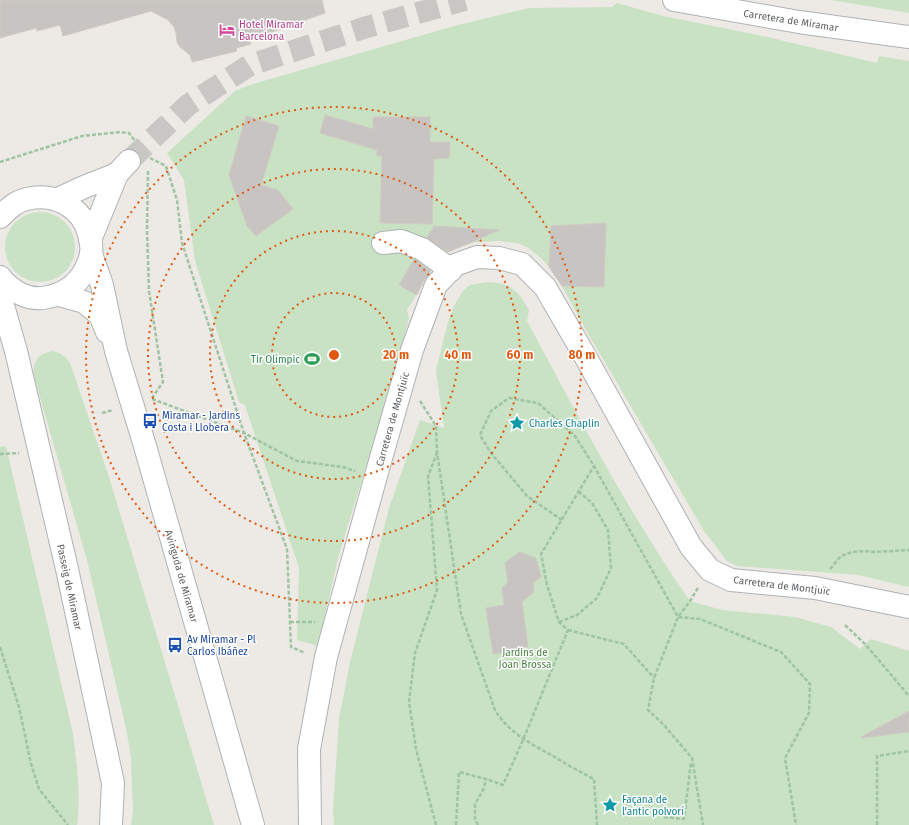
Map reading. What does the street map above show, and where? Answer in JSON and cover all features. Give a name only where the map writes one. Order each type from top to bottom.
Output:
[{"type":"street","name":"Carretera de Miramar","points":[[674,0],[799,22],[909,37]]},
{"type":"street","points":[[0,217],[11,206],[26,199],[42,197],[58,199],[136,162]]},
{"type":"street","points":[[0,277],[7,285],[18,293],[31,298],[45,298],[58,295],[70,288],[80,279],[86,268],[91,247],[136,162]]},
{"type":"street","name":"Avinguda de Miramar","points":[[58,199],[70,206],[80,215],[87,226],[91,247],[102,285],[116,351],[145,446],[253,825]]},
{"type":"street","points":[[383,243],[401,241],[422,248],[451,270]]},
{"type":"street","name":"Carretera de Montjuïc","points":[[310,825],[309,749],[326,657],[412,350],[436,285],[455,265],[477,257],[499,258],[522,264],[544,287],[691,547],[710,570],[731,580],[815,588],[909,607]]},
{"type":"street","name":"Passeig de Miramar","points":[[0,295],[16,351],[67,569],[112,783],[111,825]]},
{"type":"street","name":"Avinguda de Miramar","points":[[58,295],[84,302],[100,315],[116,351]]},
{"type":"street","name":"Passeig de Miramar","points":[[16,351],[16,323],[31,298]]},
{"type":"path","points":[[0,162],[82,136],[120,132],[129,133],[136,162],[147,231],[150,290],[163,382],[152,399],[244,433],[297,461],[343,466],[364,475],[379,465]]},
{"type":"path","points":[[136,162],[149,157],[166,166],[177,200],[182,243],[244,433],[287,549],[291,647],[305,653]]},
{"type":"path","points":[[403,383],[420,401],[436,426],[437,452],[461,614],[495,710],[509,728],[523,740],[594,779],[597,825]]},
{"type":"path","points":[[562,520],[527,496],[491,452],[480,436],[491,411],[509,398],[538,403],[574,436],[594,466],[678,617]]},
{"type":"path","points":[[436,825],[416,749],[408,702],[415,653],[437,590],[428,476],[437,452]]},
{"type":"path","points":[[0,454],[19,453]]},
{"type":"path","points":[[594,466],[541,554],[547,585],[559,622],[568,630],[624,644],[654,678]]},
{"type":"path","points":[[559,622],[577,615],[597,598],[611,568],[608,530],[592,503],[579,492]]},
{"type":"path","points":[[828,570],[841,556],[852,552],[909,550]]},
{"type":"path","points":[[698,588],[678,617],[654,678],[648,710],[663,724],[692,758],[703,825]]},
{"type":"path","points":[[678,617],[700,619],[781,652],[810,684],[809,713],[785,758],[796,825]]},
{"type":"path","points":[[290,622],[320,622]]},
{"type":"path","points":[[845,625],[866,645],[909,696]]},
{"type":"path","points":[[456,825],[459,772],[503,785],[568,630]]},
{"type":"path","points":[[0,646],[19,707],[31,764],[39,789],[68,825]]},
{"type":"path","points":[[877,825],[877,756],[909,751]]},
{"type":"path","points":[[664,817],[684,819],[692,758]]},
{"type":"path","points":[[478,825],[475,819],[475,804],[484,788],[486,779]]},
{"type":"green space","points":[[831,0],[909,0],[909,13]]},
{"type":"green space","points":[[617,3],[663,16],[763,36],[877,63],[879,56],[909,61],[909,587],[858,575],[737,566],[727,561],[704,531],[586,330],[562,286],[549,267],[541,258],[527,247],[517,243],[499,241],[475,242],[448,252],[433,268],[407,310],[409,319],[338,558],[318,646],[297,640],[299,568],[245,405],[239,402],[195,261],[184,180],[167,153],[235,91],[250,85],[454,26],[529,8],[612,7]]},
{"type":"green space","points":[[33,212],[47,212],[60,217],[70,227],[75,240],[75,254],[70,267],[60,277],[47,282],[33,282],[20,277],[10,267],[5,254],[5,240],[10,227],[20,217]]},
{"type":"green space","name":"Jardins de Joan Brossa","points":[[487,282],[508,286],[521,297],[525,303],[529,310],[527,321],[585,428],[646,533],[690,601],[722,610],[795,617],[831,627],[860,649],[871,639],[909,651],[909,825],[334,825],[333,811],[339,719],[350,662],[389,508],[420,420],[444,428],[436,370],[448,322],[456,302],[463,291],[470,285]]},
{"type":"green space","points":[[53,351],[63,355],[70,363],[109,477],[214,825],[131,825],[133,811],[131,757],[126,728],[87,560],[34,375],[36,360],[43,354]]},
{"type":"green space","points":[[6,446],[73,734],[79,791],[77,825],[0,825],[0,447]]},
{"type":"building","name":"Hotel Miramar Barcelona","points":[[0,0],[322,0],[325,13],[250,40],[251,44],[236,48],[237,51],[192,62],[190,55],[180,47],[177,42],[174,27],[168,20],[151,11],[63,36],[60,25],[37,31],[36,28],[0,38]]},
{"type":"building","points":[[325,115],[373,129],[373,117],[430,117],[430,142],[450,142],[449,158],[434,159],[432,224],[380,223],[382,156],[377,156],[377,150],[320,133]]},
{"type":"building","points":[[246,116],[279,126],[261,185],[278,190],[293,209],[256,236],[247,226],[229,175]]},
{"type":"building","points":[[606,223],[604,287],[562,286],[549,267],[551,226]]},
{"type":"building","points":[[434,226],[500,230],[448,252],[427,238]]},
{"type":"building","points":[[414,259],[431,271],[424,280],[417,295],[399,285]]},
{"type":"building","points":[[519,552],[536,558],[541,577],[533,583],[534,592],[522,602],[528,647],[520,647],[521,650],[493,654],[486,608],[504,605],[502,588],[508,582],[505,563]]},
{"type":"building","points":[[909,711],[909,732],[861,738],[861,737]]},
{"type":"tunnel","points":[[129,161],[188,105],[250,65],[367,27],[465,0]]},
{"type":"place","name":"Hotel Miramar Barcelona","points":[[227,30]]},
{"type":"place","name":"Tir Olímpic","points":[[312,359]]},
{"type":"place","name":"Miramar - Jardins Costa i Llobera","points":[[150,421]]},
{"type":"place","name":"Charles Chaplin","points":[[517,423]]},
{"type":"place","name":"Av Miramar - Pl Carlos Ibáñez","points":[[175,645]]},
{"type":"place","name":"Façana de l'antic polvorí","points":[[610,805]]}]
